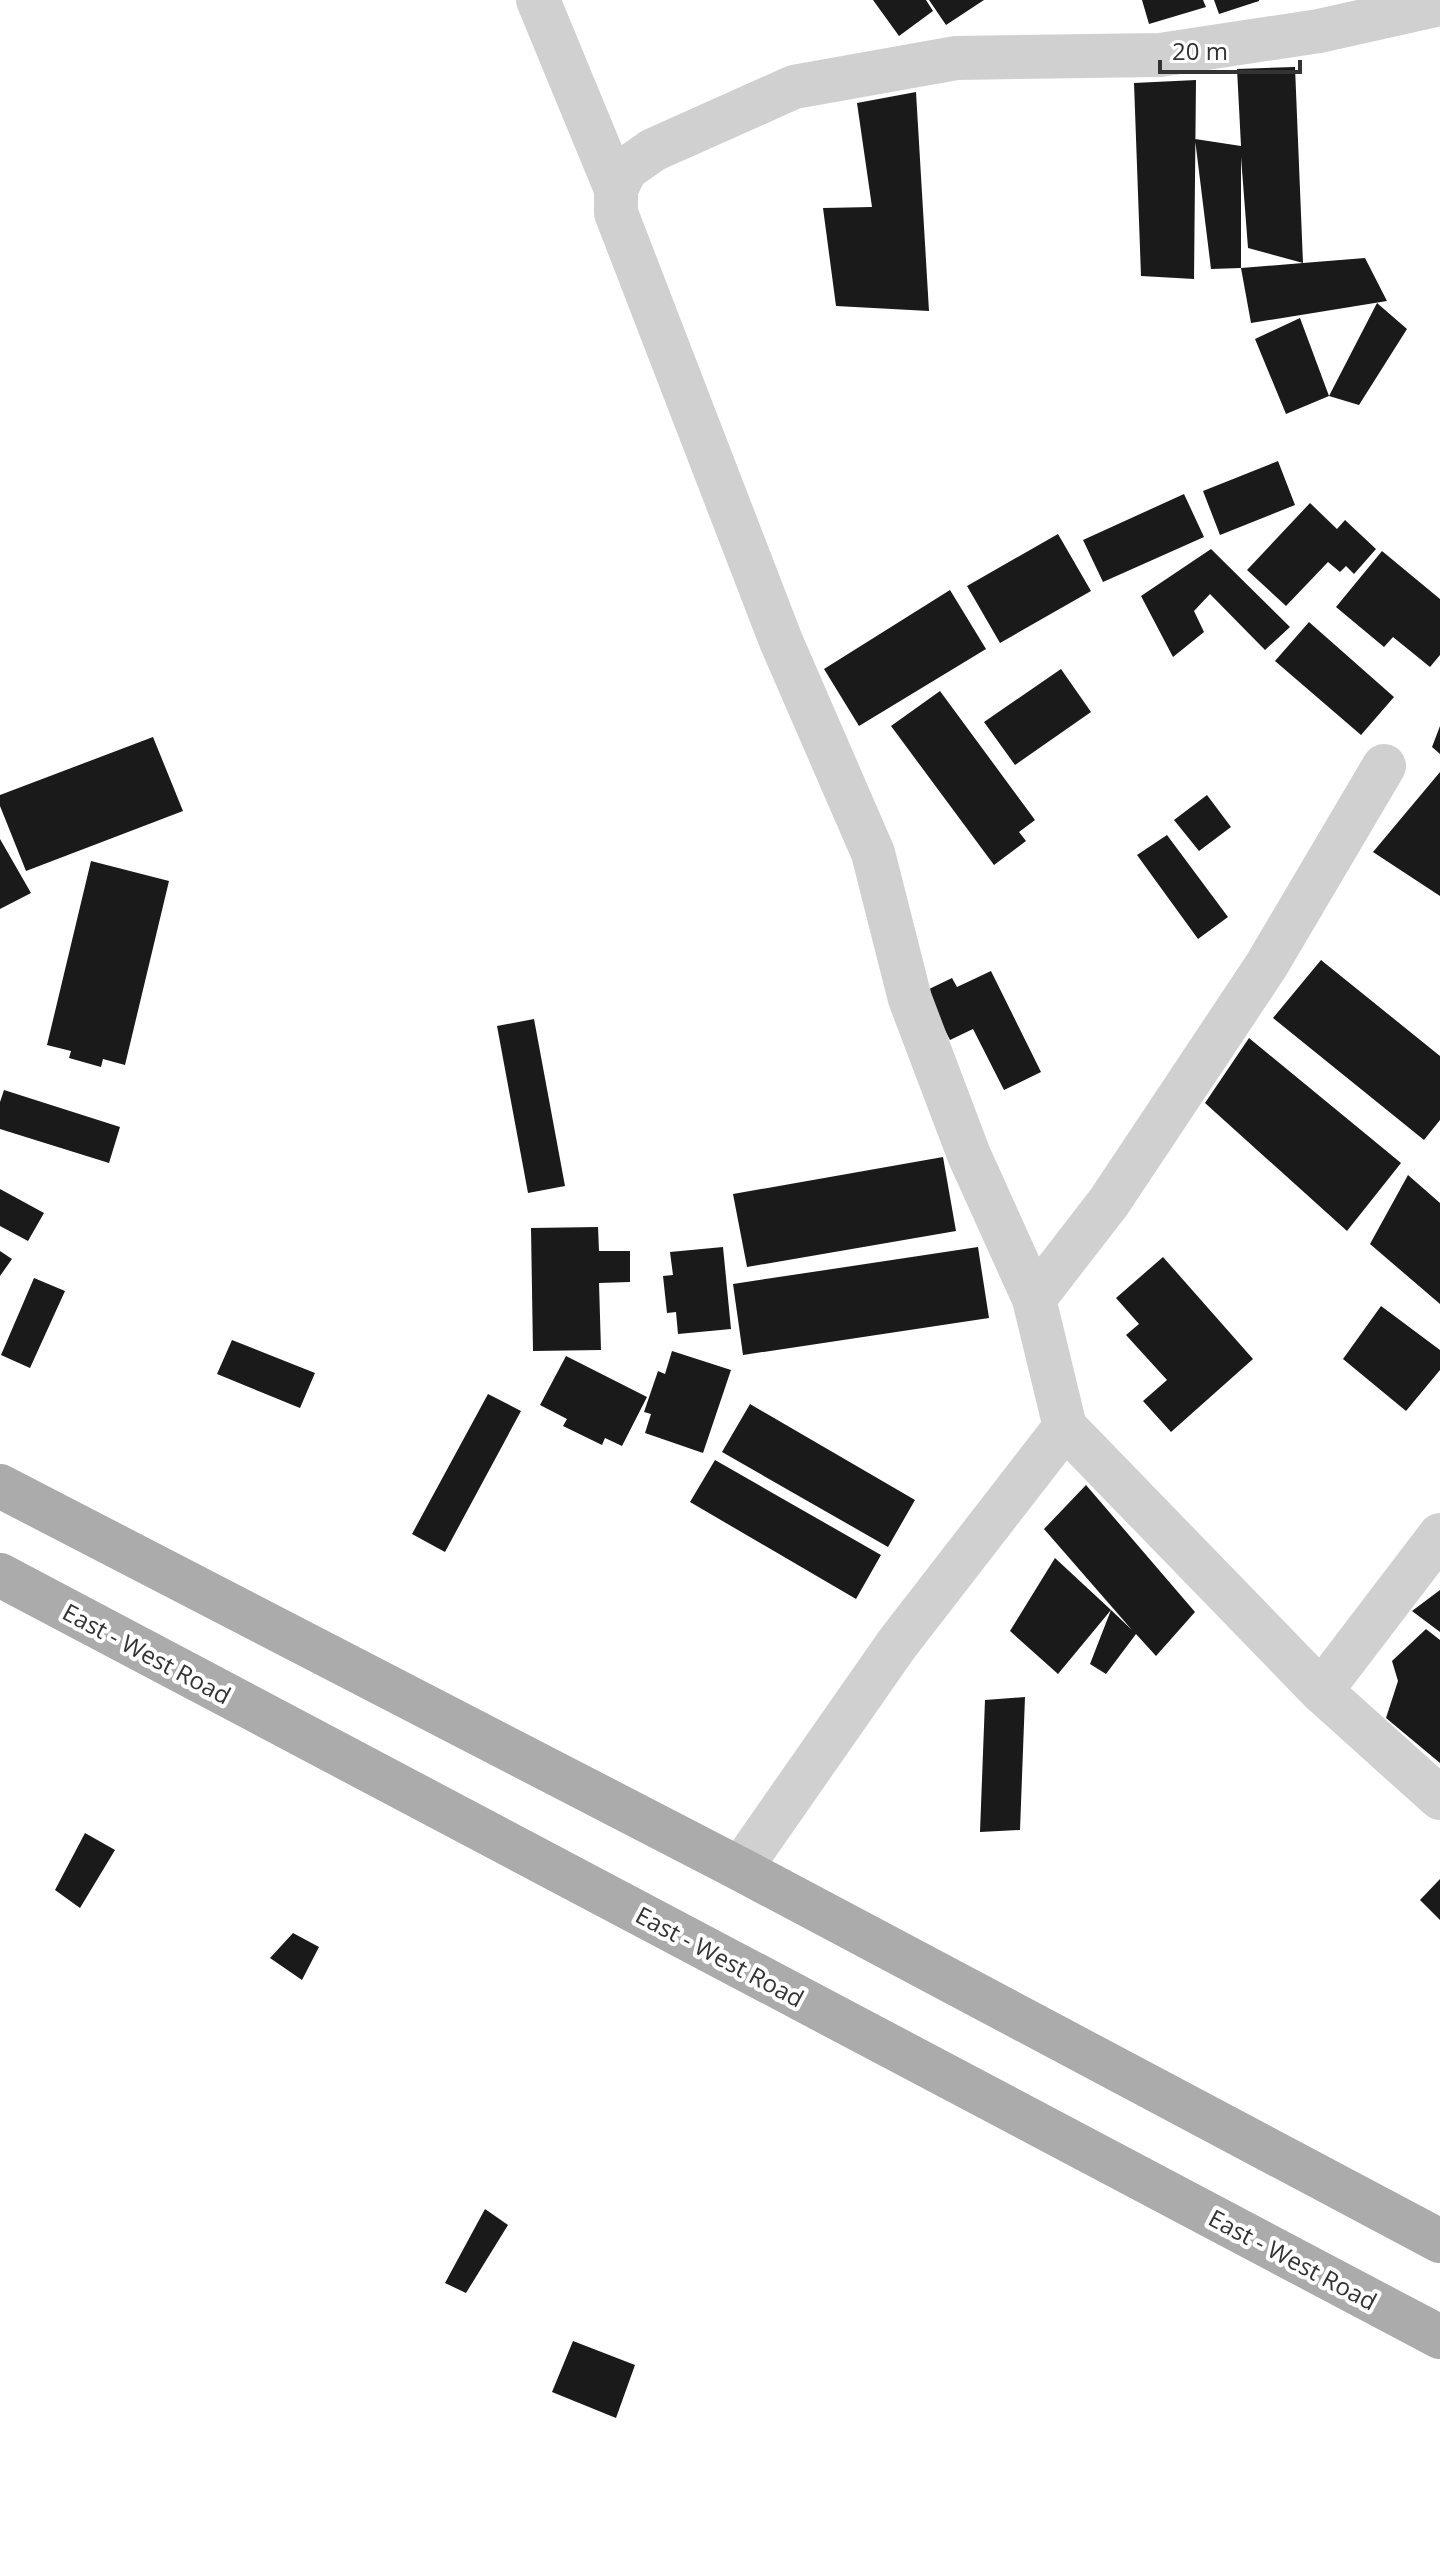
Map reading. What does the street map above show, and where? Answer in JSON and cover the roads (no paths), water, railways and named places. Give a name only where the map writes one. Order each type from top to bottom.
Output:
[{"type":"main road","points":[[0,1486],[740,1869],[1440,2241]]},
{"type":"main road","name":"East - West Road","points":[[0,1575],[1440,2337]]},
{"type":"street","points":[[538,0],[616,189],[616,213],[624,237],[781,641],[873,853],[910,999],[969,1155],[1034,1299],[1065,1427],[1321,1691],[1440,1798]]},
{"type":"street","points":[[616,189],[626,169],[653,150],[794,87],[956,58],[1160,55],[1319,31],[1440,4]]},
{"type":"street","points":[[1034,1299],[1109,1202],[1266,966],[1384,766]]},
{"type":"street","points":[[740,1869],[897,1644],[1065,1427]]},
{"type":"street","points":[[1321,1691],[1440,1535]]}]
